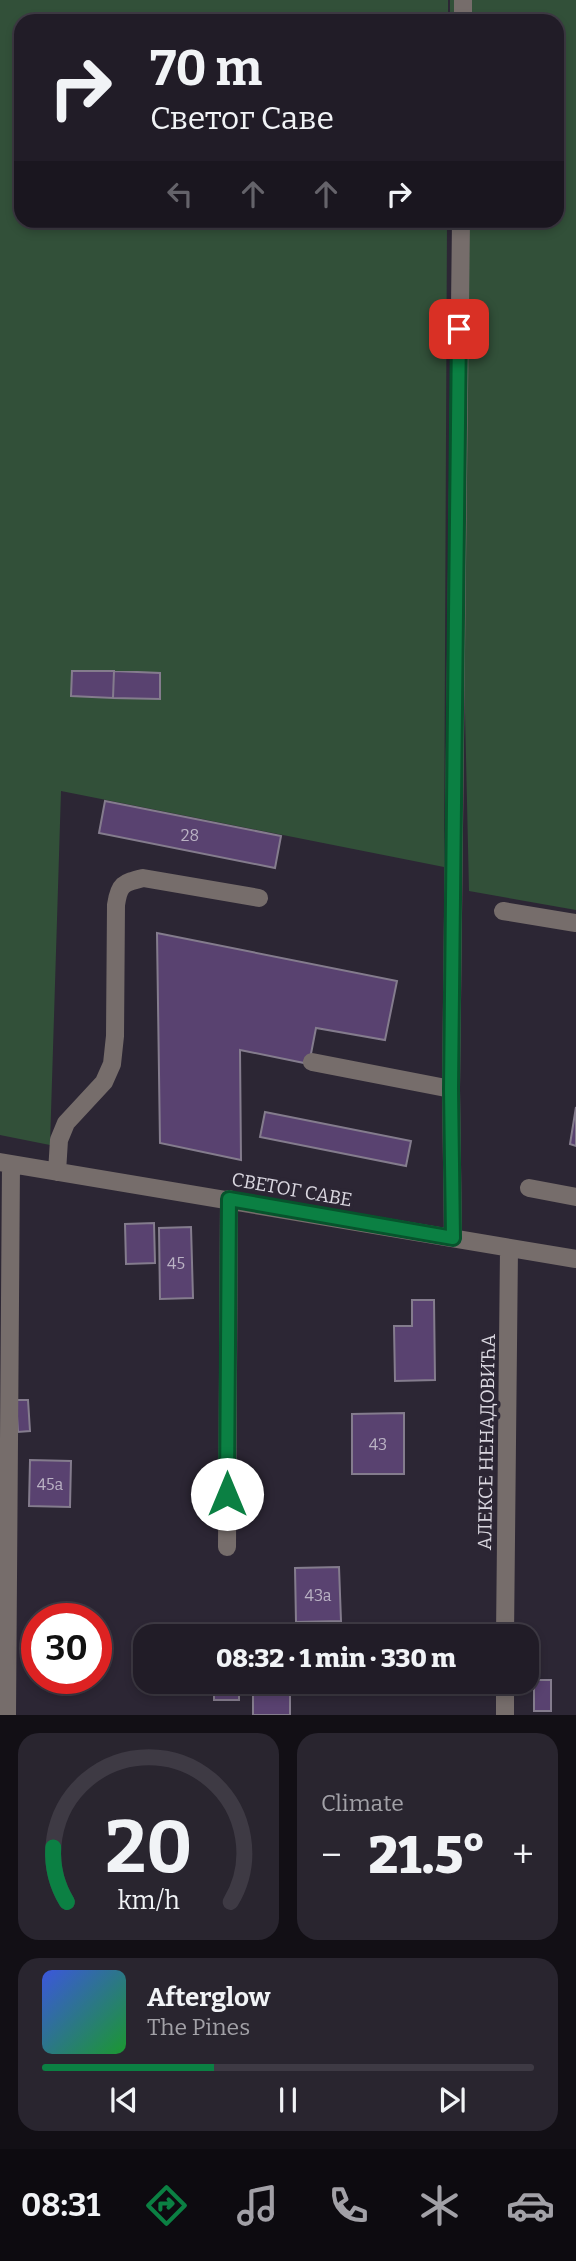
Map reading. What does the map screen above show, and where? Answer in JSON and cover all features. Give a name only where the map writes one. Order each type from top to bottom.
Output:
[{"type":"street","points":[[453,1238],[451,1089],[461,228]]},
{"type":"street","points":[[57,1172],[59,1140],[66,1123],[104,1082],[112,1064],[118,891],[125,883],[143,878],[258,898]]},
{"type":"street","points":[[503,911],[576,923]]},
{"type":"street","points":[[312,1062],[451,1089]]},
{"type":"street","points":[[6,1163],[7,1715]]},
{"type":"street","name":"СВЕТОГ САВЕ","points":[[6,1163],[576,1259]]},
{"type":"street","points":[[528,1188],[576,1197]]},
{"type":"street","points":[[226,1547],[229,1199]]},
{"type":"street","name":"АЛЕКСЕ НЕНАДОВИЋА","points":[[505,1624],[509,1248]]},
{"type":"street","points":[[505,1694],[505,1715]]},
{"type":"green space","points":[[0,0],[448,0],[448,14],[14,14],[14,228],[447,228],[444,867],[61,791],[50,1145],[0,1135]]},
{"type":"green space","points":[[450,0],[576,0],[576,910],[469,891],[454,228],[564,228],[564,14],[450,14]]},
{"type":"building","points":[[72,671],[114,671],[113,698],[71,696]]},
{"type":"building","points":[[114,671],[160,673],[160,699],[113,698]]},
{"type":"building","points":[[105,801],[281,836],[275,868],[99,833]]},
{"type":"building","points":[[157,933],[397,981],[385,1040],[316,1028],[309,1064],[240,1050],[241,1160],[160,1143]]},
{"type":"building","points":[[576,1107],[576,1146],[570,1144]]},
{"type":"building","points":[[265,1112],[411,1141],[406,1166],[260,1137]]},
{"type":"building","points":[[154,1223],[155,1263],[126,1264],[125,1224]]},
{"type":"building","points":[[191,1227],[193,1298],[160,1299],[159,1228]]},
{"type":"building","points":[[412,1300],[434,1300],[435,1380],[395,1381],[394,1326],[412,1326]]},
{"type":"building","points":[[16,1400],[28,1400],[30,1431],[18,1432]]},
{"type":"building","points":[[404,1413],[404,1474],[352,1474],[352,1414]]},
{"type":"building","points":[[30,1460],[71,1461],[70,1507],[29,1506]]},
{"type":"building","points":[[339,1567],[341,1621],[296,1622],[295,1568]]},
{"type":"building","points":[[539,1680],[551,1680],[551,1711],[534,1711],[534,1694],[539,1694]]},
{"type":"building","points":[[214,1694],[239,1694],[239,1700],[214,1700]]},
{"type":"building","points":[[253,1694],[290,1694],[290,1715],[253,1715]]},
{"type":"route","points":[[227,1494],[229,1199],[453,1238],[451,1089],[459,329]]}]
